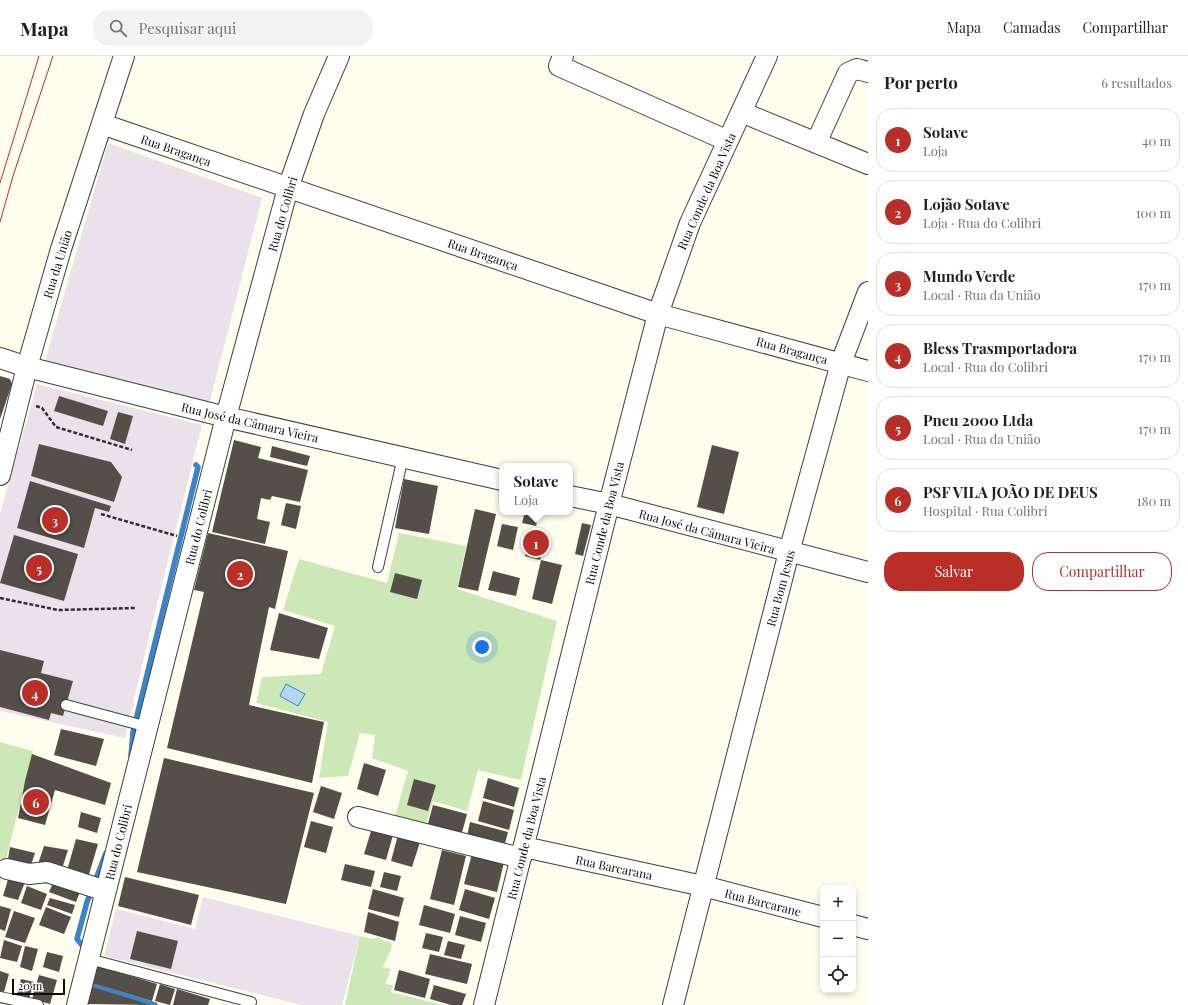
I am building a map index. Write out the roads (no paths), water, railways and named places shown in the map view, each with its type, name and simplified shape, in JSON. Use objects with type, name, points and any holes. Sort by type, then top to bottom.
[{"type":"street","name":"Rua da União","points":[[0,475],[27,367],[60,249],[124,56]]},
{"type":"street","name":"Rua do Colibri","points":[[77,1005],[226,417],[288,188],[314,114],[339,56]]},
{"type":"street","points":[[563,56],[559,66],[728,141]]},
{"type":"street","name":"Rua Conde da Boa Vista","points":[[484,1005],[658,314],[690,223],[767,56]]},
{"type":"street","points":[[816,143],[848,73],[857,69],[868,72]]},
{"type":"street","points":[[741,112],[868,164]]},
{"type":"street","name":"Rua Bragança","points":[[102,124],[658,314],[868,371]]},
{"type":"street","name":"Rua Bom Jesus","points":[[674,1005],[789,552],[841,363],[868,292]]},
{"type":"street","name":"Rua José da Câmara Vieira","points":[[0,358],[27,367],[226,417],[499,479]]},
{"type":"street","name":"Rua José da Câmara Vieira","points":[[573,497],[609,504],[868,572]]},
{"type":"street","name":"Rua Barcarana","points":[[358,817],[523,853],[703,886]]},
{"type":"street","points":[[7,869],[29,874],[47,872],[106,891]]},
{"type":"street","name":"Rua Barcarane","points":[[703,886],[820,916]]},
{"type":"street","points":[[856,926],[868,929]]},
{"type":"lane","points":[[378,567],[403,457]]},
{"type":"lane","points":[[66,706],[148,727]]},
{"type":"lane","points":[[89,959],[251,1002]]},
{"type":"lane","points":[[0,997],[38,1005]]},
{"type":"water","points":[[286,684],[305,694],[298,706],[280,696]]},
{"type":"waterway","points":[[131,756],[133,732],[198,467],[196,465]]},
{"type":"waterway","points":[[86,950],[77,939],[87,902],[106,853]]},
{"type":"waterway","points":[[88,981],[90,985],[155,1005]]},
{"type":"tram line","points":[[0,183],[39,56]]},
{"type":"tram line","points":[[0,222],[13,176],[53,56]]},
{"type":"place","name":"Mundo Verde","points":[[55,520]]},
{"type":"place","name":"Sotave","points":[[536,543]]},
{"type":"place","name":"Pneu 2000 Ltda","points":[[39,568]]},
{"type":"place","name":"Lojão Sotave","points":[[240,574]]},
{"type":"place","name":"Bless Trasmportadora","points":[[35,693]]},
{"type":"place","name":"PSF VILA JOÃO DE DEUS","points":[[36,802]]}]
